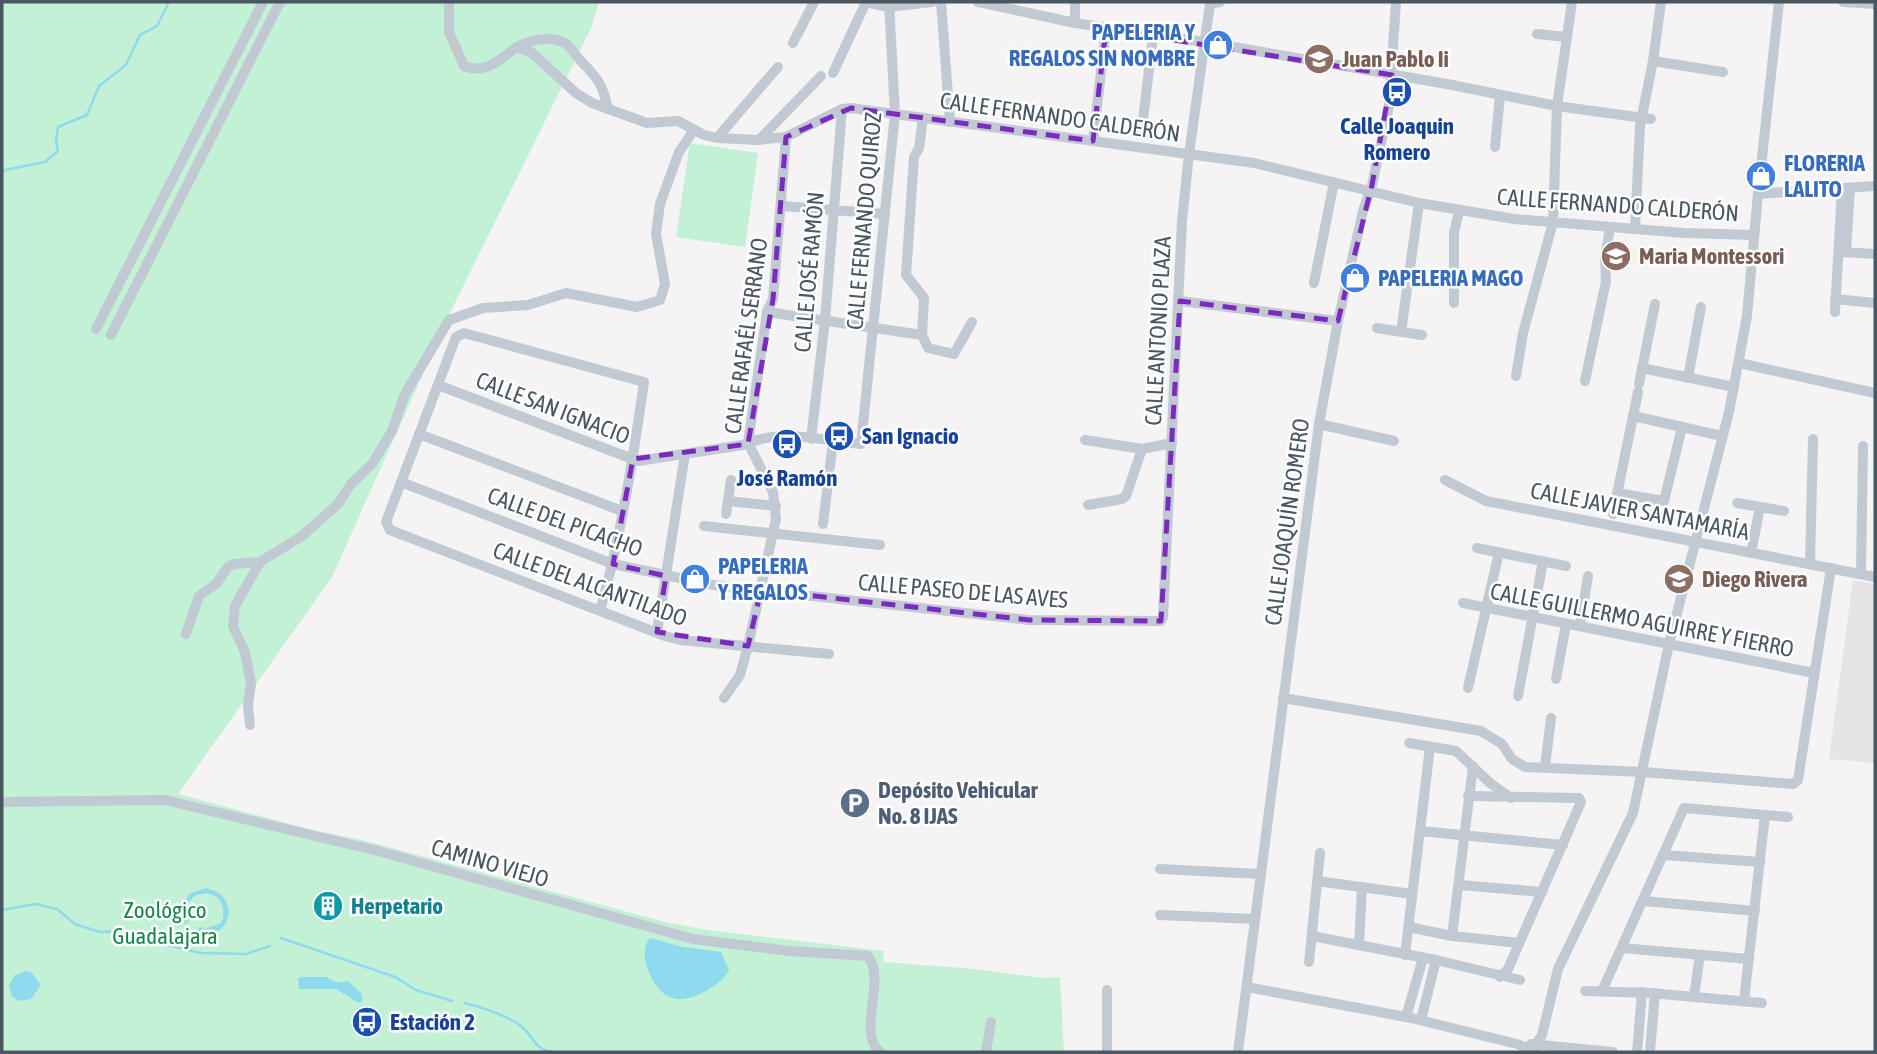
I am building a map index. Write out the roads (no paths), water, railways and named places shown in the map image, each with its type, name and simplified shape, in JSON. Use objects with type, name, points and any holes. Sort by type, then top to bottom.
[{"type":"street","points":[[96,329],[263,2]]},
{"type":"street","points":[[111,335],[281,2]]},
{"type":"street","points":[[449,2],[449,32],[464,66],[474,70],[487,69],[526,42],[553,39],[566,43],[595,74],[603,88],[608,109]]},
{"type":"street","points":[[793,43],[814,2]]},
{"type":"street","points":[[833,73],[865,2],[889,5],[932,2]]},
{"type":"street","points":[[941,2],[950,122]]},
{"type":"street","points":[[978,2],[1105,29],[1205,42],[1557,106],[1647,119]]},
{"type":"street","points":[[1074,23],[1075,2]]},
{"type":"street","name":"CALLE JOAQUÍN ROMERO","points":[[1238,1052],[1319,424],[1338,321],[1363,211],[1371,191],[1389,106],[1396,2]]},
{"type":"street","points":[[1516,376],[1523,334],[1553,222],[1557,106],[1572,2]]},
{"type":"street","points":[[1635,229],[1640,125],[1647,119],[1661,2]]},
{"type":"street","points":[[1535,1049],[1542,1035],[1558,969],[1633,813],[1669,644],[1734,387],[1747,316],[1779,2]]},
{"type":"street","points":[[1843,2],[1875,4]]},
{"type":"street","name":"CALLE ANTONIO PLAZA","points":[[1161,621],[1180,301],[1182,221],[1205,42],[1215,3]]},
{"type":"street","name":"CALLE FERNANDO QUIROZ","points":[[861,444],[875,329],[895,114],[889,5]]},
{"type":"street","points":[[1093,141],[1105,29]]},
{"type":"street","points":[[1537,34],[1567,37]]},
{"type":"street","points":[[1143,120],[1153,36]]},
{"type":"street","points":[[517,47],[532,53],[576,93],[592,103],[647,122],[678,121],[717,138],[786,138],[842,109]]},
{"type":"street","points":[[1653,61],[1723,72]]},
{"type":"street","points":[[232,64],[244,70]]},
{"type":"street","points":[[717,138],[778,67]]},
{"type":"street","points":[[758,140],[821,76]]},
{"type":"street","points":[[1495,147],[1500,96]]},
{"type":"street","name":"CALLE FERNANDO CALDERÓN","points":[[842,109],[851,108],[1255,163],[1459,211],[1610,228],[1754,235]]},
{"type":"street","name":"CALLE JOSÉ RAMÓN","points":[[811,439],[825,320],[842,109]]},
{"type":"street","points":[[923,118],[919,148],[914,157],[906,275],[924,298],[922,335],[928,348],[954,354],[972,322]]},
{"type":"street","points":[[186,634],[199,596],[216,584],[228,567],[260,562],[302,536],[338,504],[351,484],[372,464],[392,431],[405,394],[449,320],[483,307],[528,305],[566,293],[636,307],[660,300],[665,284],[656,234],[660,204],[679,152],[694,130]]},
{"type":"street","name":"CALLE RAFAÉL SERRANO","points":[[724,698],[740,675],[774,533],[776,506],[767,477],[748,443],[767,312],[773,299],[786,138]]},
{"type":"street","points":[[1314,283],[1334,182]]},
{"type":"street","points":[[1758,194],[1875,186]]},
{"type":"street","points":[[1835,312],[1846,189]]},
{"type":"street","points":[[1401,332],[1419,203]]},
{"type":"street","points":[[782,206],[886,214]]},
{"type":"street","points":[[1454,303],[1454,233],[1459,211]]},
{"type":"street","points":[[1585,381],[1606,281],[1605,257],[1610,228]]},
{"type":"street","points":[[1842,252],[1875,254]]},
{"type":"street","points":[[1835,299],[1875,303]]},
{"type":"street","points":[[1180,301],[1338,321]]},
{"type":"street","points":[[1613,514],[1656,304]]},
{"type":"street","points":[[1688,377],[1701,307]]},
{"type":"street","points":[[767,312],[922,335]]},
{"type":"street","points":[[1377,328],[1422,335]]},
{"type":"street","points":[[401,482],[460,333],[644,383],[613,564],[600,611]]},
{"type":"street","points":[[1739,363],[1875,393]]},
{"type":"street","points":[[1642,369],[1734,387]]},
{"type":"street","name":"CALLE SAN IGNACIO","points":[[438,385],[638,461],[776,436],[861,444]]},
{"type":"street","points":[[1633,416],[1722,436]]},
{"type":"street","points":[[1319,424],[1394,441]]},
{"type":"street","points":[[1617,493],[1664,501],[1682,427]]},
{"type":"street","points":[[419,433],[622,511]]},
{"type":"street","points":[[1810,564],[1813,439]]},
{"type":"street","points":[[1085,440],[1142,449],[1172,443]]},
{"type":"street","points":[[823,524],[833,441]]},
{"type":"street","points":[[1861,574],[1863,446]]},
{"type":"street","points":[[1088,505],[1126,496],[1142,449]]},
{"type":"street","points":[[657,632],[685,454]]},
{"type":"street","points":[[726,514],[731,480]]},
{"type":"street","name":"CALLE JAVIER SANTAMARÍA","points":[[1445,480],[1486,501],[1875,577]]},
{"type":"street","name":"CALLE DEL ALCANTILADO","points":[[401,482],[386,522],[390,530],[680,640],[829,654]]},
{"type":"street","name":"CALLE DEL PICACHO","points":[[401,482],[613,564],[713,585],[761,590]]},
{"type":"street","points":[[728,501],[776,506]]},
{"type":"street","points":[[1737,503],[1784,511]]},
{"type":"street","points":[[1751,553],[1760,506]]},
{"type":"street","points":[[705,526],[880,545]]},
{"type":"street","points":[[1477,548],[1566,566]]},
{"type":"street","points":[[1468,688],[1499,552]]},
{"type":"street","points":[[1518,695],[1543,561]]},
{"type":"street","points":[[250,725],[248,705],[251,683],[245,652],[233,626],[235,606],[260,562]]},
{"type":"street","points":[[1283,698],[1481,731],[1502,744],[1511,759],[1525,767],[1643,772],[1793,784],[1798,780],[1831,568]]},
{"type":"street","points":[[1580,626],[1588,576]]},
{"type":"street","name":"CALLE PASEO DE LAS AVES","points":[[761,590],[1029,620],[1161,621]]},
{"type":"street","name":"CALLE GUILLERMO AGUIRRE Y FIERRO","points":[[1463,603],[1814,673]]},
{"type":"street","points":[[1556,679],[1566,624]]},
{"type":"street","points":[[1545,767],[1551,718]]},
{"type":"street","points":[[1409,743],[1456,751],[1490,783],[1511,798]]},
{"type":"street","points":[[1405,955],[1430,747]]},
{"type":"street","points":[[1452,936],[1473,766]]},
{"type":"street","points":[[1468,796],[1579,798],[1581,802],[1520,943],[1500,977]]},
{"type":"street","name":"CAMINO VIEJO","points":[[2,802],[165,800],[377,851],[693,939],[790,951],[868,956],[875,975],[870,1032],[876,1050],[880,1052]]},
{"type":"street","points":[[1602,992],[1684,808],[1788,817]]},
{"type":"street","points":[[1744,1001],[1766,815]]},
{"type":"street","points":[[1420,831],[1563,845]]},
{"type":"street","points":[[1309,962],[1320,853]]},
{"type":"street","points":[[1664,856],[1760,862]]},
{"type":"street","points":[[1160,869],[1260,874]]},
{"type":"street","points":[[1317,881],[1412,894]]},
{"type":"street","points":[[1460,885],[1542,892]]},
{"type":"street","points":[[1359,946],[1362,887]]},
{"type":"street","points":[[1644,901],[1755,911]]},
{"type":"street","points":[[1160,915],[1255,919]]},
{"type":"street","points":[[1409,927],[1452,936],[1520,943]]},
{"type":"street","points":[[1312,936],[1436,960],[1520,980]]},
{"type":"street","points":[[1622,948],[1749,959]]},
{"type":"street","points":[[1694,996],[1700,955]]},
{"type":"street","points":[[1406,1017],[1423,958]]},
{"type":"street","points":[[1421,1020],[1436,960]]},
{"type":"street","points":[[1247,987],[1421,1020],[1535,1049],[1613,1052]]},
{"type":"street","points":[[1107,990],[1107,1052]]},
{"type":"street","points":[[1585,991],[1642,992],[1762,1003]]},
{"type":"street","points":[[1637,1052],[1642,992]]},
{"type":"street","points":[[1650,1052],[1655,993]]},
{"type":"street","points":[[1412,995],[1426,999]]},
{"type":"street","points":[[986,1052],[991,1022]]},
{"type":"street","points":[[1641,1023],[1654,1024]]},
{"type":"water","points":[[205,888],[217,892],[225,899],[228,908],[228,918],[224,926],[206,935],[193,933],[200,927],[204,929],[219,924],[223,919],[220,901],[206,894],[193,897],[188,904],[187,915],[190,918],[185,925],[181,909],[189,894]]},
{"type":"water","points":[[650,938],[683,947],[721,952],[729,970],[720,981],[701,993],[686,998],[672,998],[659,989],[649,972],[645,953]]},
{"type":"water","points":[[31,972],[41,985],[31,999],[20,1001],[12,997],[9,985],[15,975]]},
{"type":"water","points":[[327,977],[337,982],[348,981],[362,994],[362,1002],[357,1002],[336,989],[299,989],[298,978]]},
{"type":"waterway","points":[[2,173],[5,170],[45,162],[58,151],[58,127],[87,115],[99,86],[126,65],[140,35],[157,26],[169,2]]},
{"type":"waterway","points":[[2,910],[36,904],[57,909],[75,924],[100,932],[135,931],[167,945],[201,953],[246,954],[270,946]]},
{"type":"waterway","points":[[281,938],[395,977],[416,990],[452,1001]]},
{"type":"waterway","points":[[465,1003],[509,1018],[526,1030],[538,1046],[554,1052]]},
{"type":"place","name":"PAPELERIA Y REGALOS SIN NOMBRE","points":[[1218,45]]},
{"type":"place","name":"Juan Pablo Ii","points":[[1319,59]]},
{"type":"place","name":"Calle Joaquin Romero","points":[[1397,92]]},
{"type":"place","name":"FLORERIA LALITO","points":[[1761,176]]},
{"type":"place","name":"Maria Montessori","points":[[1616,256]]},
{"type":"place","name":"PAPELERIA MAGO","points":[[1355,278]]},
{"type":"place","name":"San Ignacio","points":[[839,436]]},
{"type":"place","name":"José Ramón","points":[[787,444]]},
{"type":"place","name":"PAPELERIA Y REGALOS","points":[[695,579]]},
{"type":"place","name":"Diego Rivera","points":[[1679,579]]},
{"type":"place","name":"Depósito Vehicular No. 8 IJAS","points":[[855,803]]},
{"type":"place","name":"Herpetario","points":[[328,906]]},
{"type":"place","name":"Estación 2","points":[[367,1022]]},
{"type":"park label","name":"Zoológico Guadalajara","points":[[165,923]]}]
